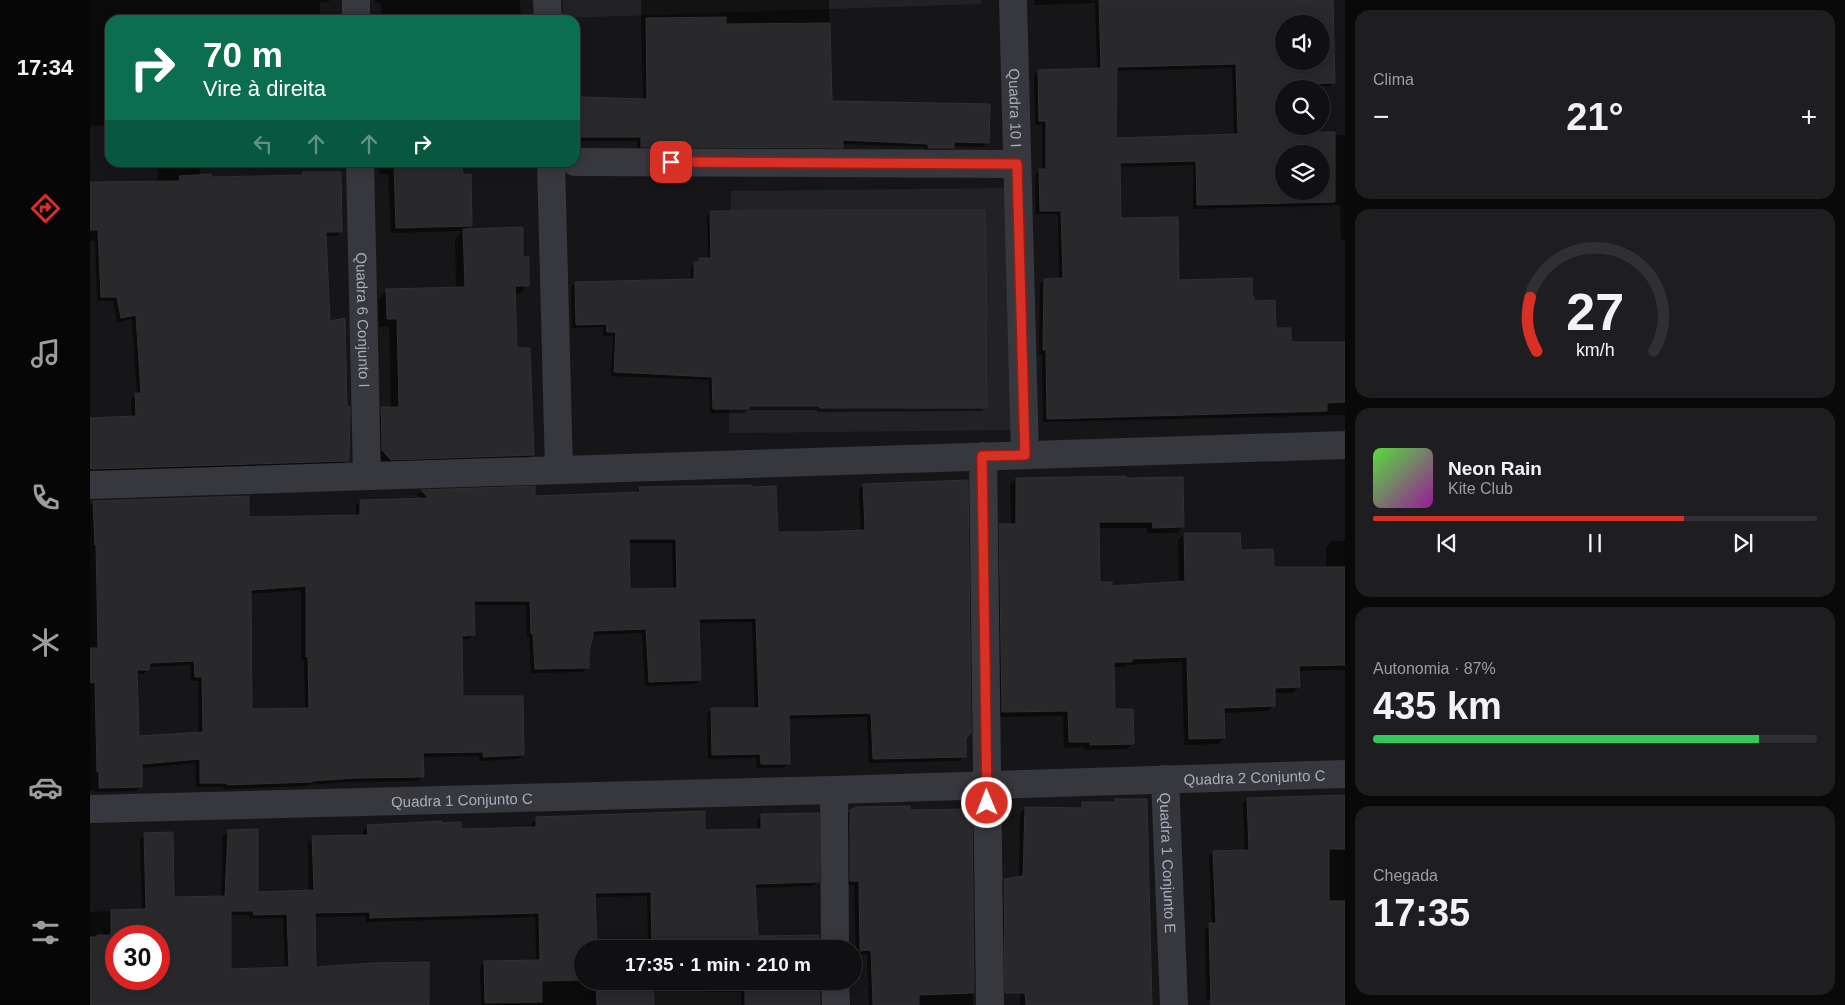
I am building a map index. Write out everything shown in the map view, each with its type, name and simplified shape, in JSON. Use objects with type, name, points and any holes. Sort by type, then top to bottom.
[{"type":"street","points":[[356,0],[356,15]]},
{"type":"street","points":[[547,0],[548,15]]},
{"type":"street","name":"Quadra 10 I","points":[[1013,0],[1025,455]]},
{"type":"street","points":[[580,162],[1017,164]]},
{"type":"street","name":"Quadra 6 Conjunto I","points":[[360,167],[367,476]]},
{"type":"street","points":[[551,167],[559,470]]},
{"type":"street","points":[[90,485],[1345,444]]},
{"type":"street","points":[[982,456],[990,1005]]},
{"type":"street","name":"Quadra 2 Conjunto C","points":[[1165,779],[1345,774]]},
{"type":"street","name":"Quadra 1 Conjunto E","points":[[834,790],[1165,779],[1174,1005]]},
{"type":"street","points":[[834,790],[835,940]]},
{"type":"street","name":"Quadra 1 Conjunto C","points":[[90,809],[834,790]]},
{"type":"street","points":[[835,990],[836,1005]]},
{"type":"shaded area","points":[[563,0],[981,0],[981,4],[580,17],[580,15],[563,15]]},
{"type":"shaded area","points":[[1006,188],[1012,430],[729,433],[731,191]]},
{"type":"building","points":[[1099,0],[1333,0],[1335,83],[1330,83],[1330,80],[1275,80],[1275,135],[1330,135],[1330,132],[1335,132],[1335,202],[1197,205],[1196,161],[1120,163],[1121,218],[1178,217],[1179,280],[1252,278],[1252,297],[1254,297],[1254,301],[1275,300],[1276,328],[1291,328],[1291,342],[1345,342],[1345,402],[1327,403],[1327,411],[1047,419],[1046,350],[1043,350],[1044,279],[1063,278],[1061,211],[1040,211],[1039,169],[1046,169],[1046,121],[1039,121],[1038,70],[1101,68]],"holes":[[[1236,64],[1238,134],[1116,138],[1117,67]]]},
{"type":"building","points":[[726,17],[726,24],[830,23],[832,101],[990,104],[989,143],[954,142],[954,148],[928,148],[928,144],[843,140],[843,148],[641,147],[641,137],[580,137],[581,97],[647,99],[646,18]]},
{"type":"building","points":[[394,167],[462,167],[463,175],[471,174],[472,226],[396,228]]},
{"type":"building","points":[[303,172],[341,172],[342,232],[326,232],[330,321],[345,318],[347,407],[350,407],[349,461],[90,468],[90,418],[136,416],[135,393],[141,393],[136,315],[121,318],[117,297],[101,297],[98,230],[90,230],[90,182],[180,181],[179,176],[211,174],[212,177],[303,175]]},
{"type":"building","points":[[985,210],[987,408],[749,406],[749,409],[713,409],[712,377],[614,372],[616,332],[607,332],[606,324],[576,325],[575,282],[694,279],[694,262],[699,262],[699,258],[711,258],[710,211]]},
{"type":"building","points":[[523,227],[523,257],[529,257],[529,286],[515,286],[517,348],[530,348],[534,455],[391,460],[382,450],[381,407],[399,407],[397,319],[387,319],[386,289],[465,287],[463,229]]},
{"type":"building","points":[[1126,476],[1126,478],[1183,477],[1184,527],[1153,528],[1152,522],[1099,522],[1100,582],[1112,582],[1112,586],[1185,581],[1184,533],[1240,533],[1241,550],[1273,549],[1274,567],[1345,567],[1345,665],[1299,666],[1300,687],[1275,688],[1275,706],[1224,708],[1225,738],[1189,739],[1187,657],[1132,659],[1132,662],[1114,662],[1115,709],[1133,709],[1134,744],[1090,745],[1090,742],[1069,742],[1068,711],[1002,712],[999,524],[1016,524],[1016,478]]},
{"type":"building","points":[[968,480],[971,733],[966,738],[966,757],[873,759],[871,713],[789,715],[790,764],[761,764],[760,754],[712,755],[711,708],[759,708],[756,618],[699,619],[701,680],[649,682],[646,629],[594,631],[589,652],[589,668],[535,669],[530,601],[474,601],[475,635],[462,636],[463,696],[523,696],[524,755],[483,757],[483,752],[423,753],[424,777],[355,778],[312,782],[227,785],[227,783],[200,783],[200,759],[142,764],[142,787],[99,788],[95,682],[90,683],[90,648],[98,648],[96,544],[93,501],[249,496],[249,517],[360,515],[360,500],[428,498],[421,490],[535,486],[535,496],[640,492],[639,487],[776,486],[778,532],[816,532],[865,530],[863,484]],"holes":[[[629,539],[676,539],[677,588],[630,589]],[[306,586],[306,657],[308,656],[309,708],[252,709],[251,590]],[[194,661],[195,677],[202,677],[203,732],[139,736],[137,670],[149,670],[150,663]]]},
{"type":"building","points":[[1345,795],[1345,849],[1329,849],[1329,901],[1345,901],[1345,1005],[1211,1005],[1209,923],[1216,923],[1213,851],[1249,850],[1247,798]]},
{"type":"building","points":[[1115,799],[1147,799],[1152,1005],[1026,1005],[1025,993],[1005,993],[1004,879],[1023,876],[1025,807],[1082,808],[1082,802],[1115,802]]},
{"type":"building","points":[[910,806],[910,810],[972,809],[974,993],[919,995],[919,1005],[873,1005],[871,950],[862,951],[862,940],[860,940],[859,881],[850,881],[850,810],[857,807]]},
{"type":"building","points":[[705,811],[705,830],[761,829],[761,814],[819,813],[819,882],[755,884],[758,936],[819,935],[819,940],[652,940],[651,892],[595,893],[597,940],[574,940],[574,980],[542,981],[542,1002],[485,1003],[484,961],[540,960],[539,913],[370,918],[370,912],[315,913],[316,967],[372,963],[429,962],[429,1005],[90,1005],[90,937],[97,937],[97,935],[105,935],[105,990],[170,990],[170,925],[111,925],[111,910],[146,909],[144,833],[173,832],[174,897],[225,896],[228,830],[258,829],[258,892],[314,890],[312,836],[368,835],[367,825],[442,821],[442,823],[461,822],[461,829],[536,827],[536,817]],"holes":[[[231,911],[253,911],[254,915],[287,914],[289,967],[231,969]]]},
{"type":"building","points":[[596,990],[653,990],[654,1005],[597,1005]]},
{"type":"building","points":[[745,990],[819,990],[820,1005],[745,1005]]},
{"type":"route","points":[[671,162],[1017,164],[1025,455],[982,456],[987,803]]}]
